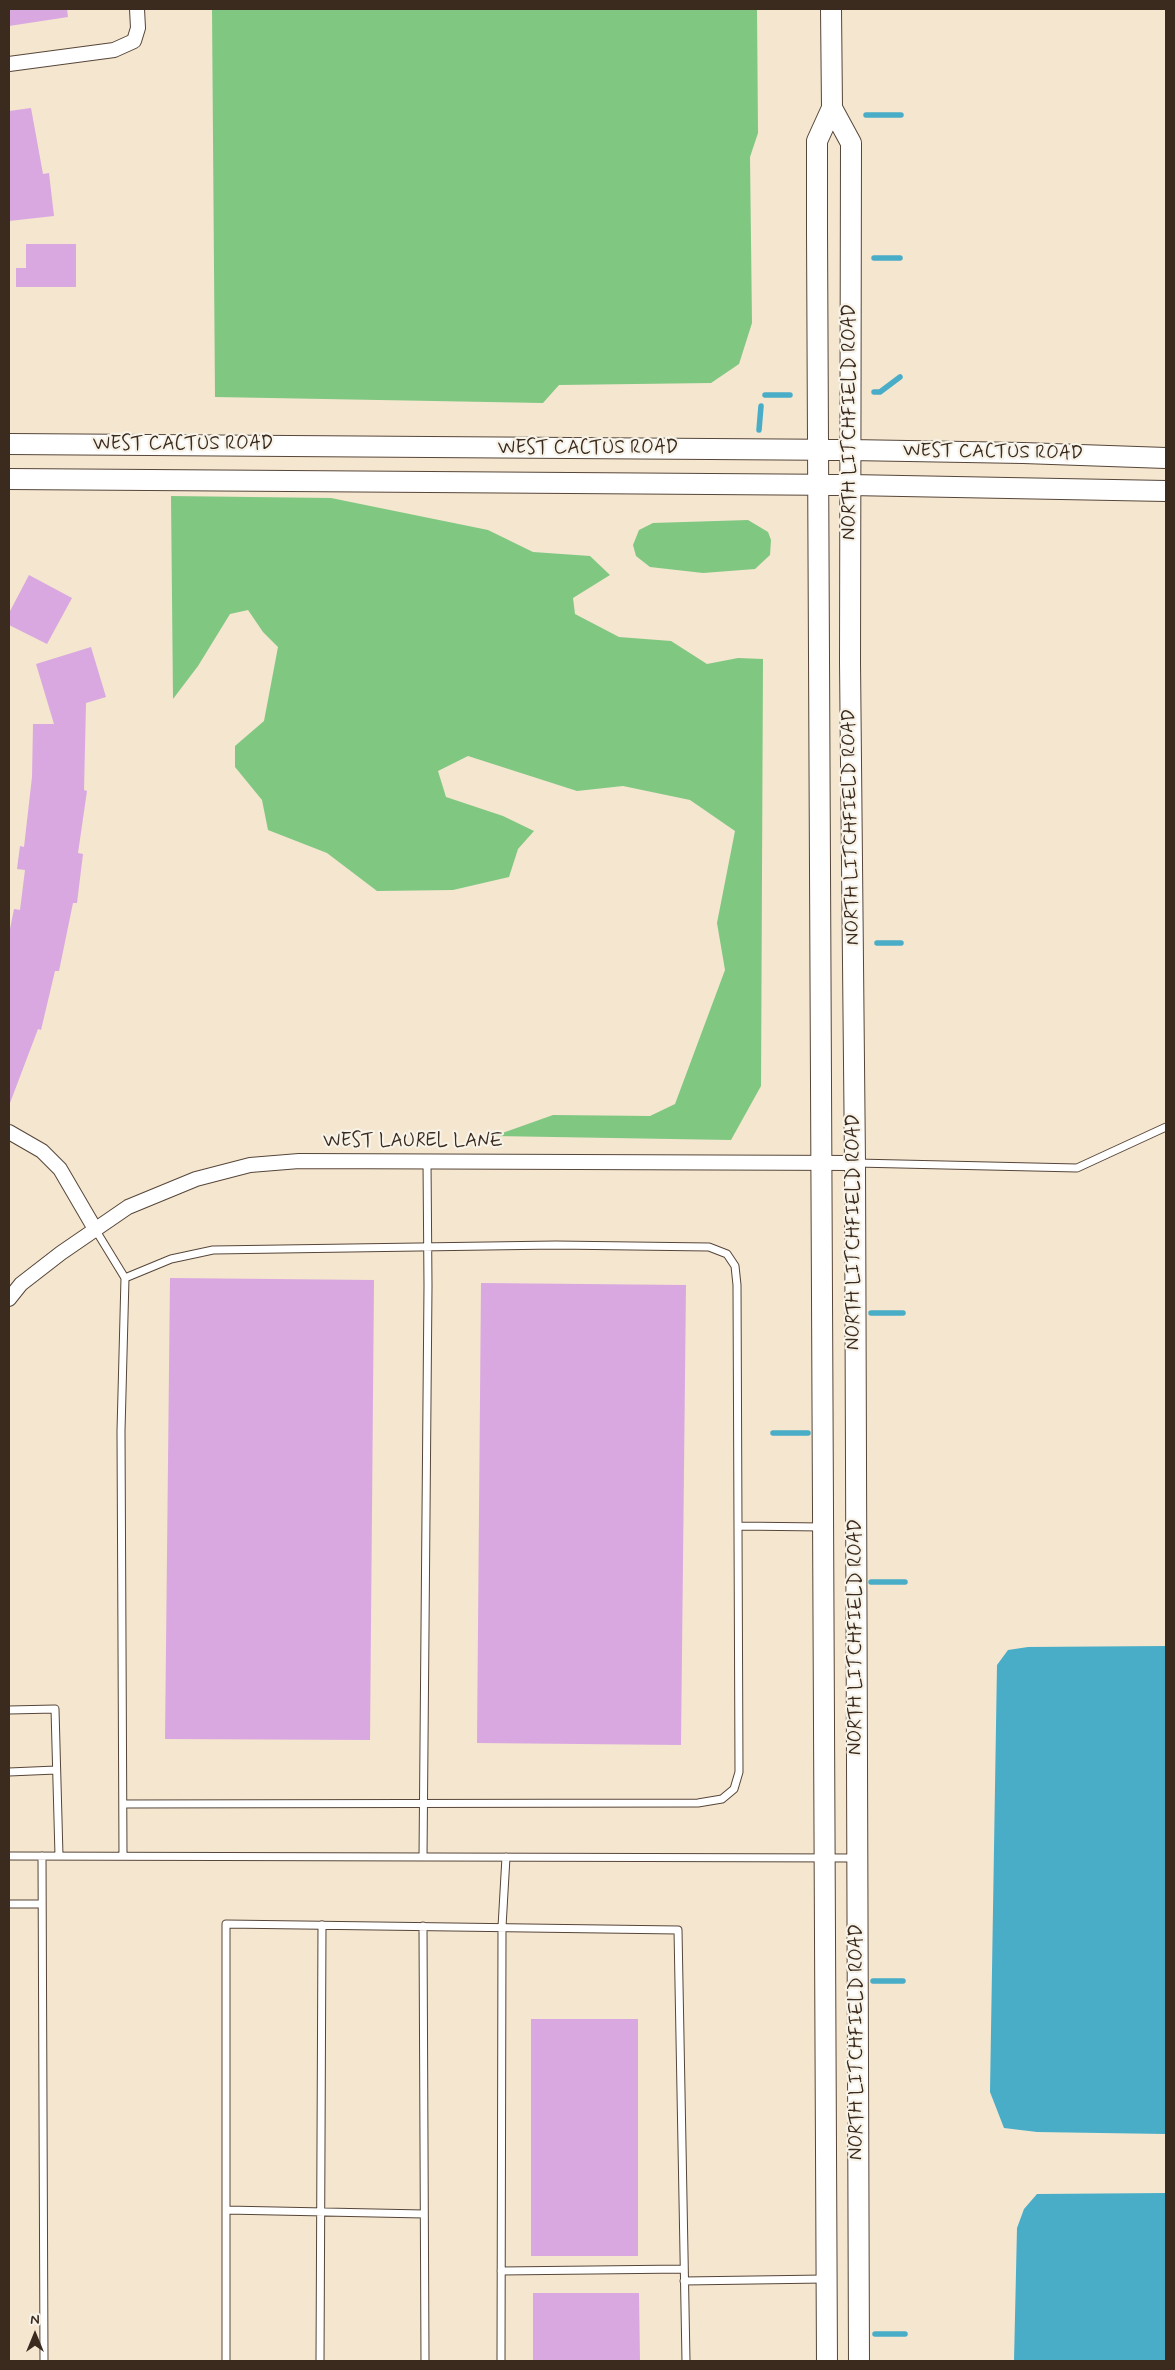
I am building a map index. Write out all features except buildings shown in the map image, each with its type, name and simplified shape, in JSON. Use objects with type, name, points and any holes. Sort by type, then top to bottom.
[{"type":"main road","name":"NORTH LITCHFIELD ROAD","points":[[827,2361],[817,485],[817,141],[832,108],[831,9]]},
{"type":"main road","name":"NORTH LITCHFIELD ROAD","points":[[832,108],[851,143],[850,485],[855,1163],[859,2361]]},
{"type":"main road","name":"WEST CACTUS ROAD","points":[[9,444],[850,450],[1166,458]]},
{"type":"main road","name":"WEST CACTUS ROAD","points":[[9,479],[850,485],[1166,491]]},
{"type":"street","points":[[9,64],[114,50],[134,41],[138,28],[138,9]]},
{"type":"street","points":[[9,1132],[42,1151],[60,1169],[95,1228]]},
{"type":"street","name":"WEST LAUREL LANE","points":[[9,1299],[21,1284],[95,1228],[136,1203],[196,1179],[226,1170],[299,1161],[855,1163]]},
{"type":"lane","points":[[855,1163],[1077,1168],[1166,1127]]},
{"type":"lane","points":[[423,1857],[425,1803],[427,1161]]},
{"type":"lane","points":[[95,1228],[126,1278],[121,1431],[123,1856]]},
{"type":"lane","points":[[123,1804],[698,1803],[722,1799],[734,1789],[739,1772],[737,1285],[735,1266],[727,1254],[709,1248],[556,1245],[213,1250],[170,1259],[126,1278]]},
{"type":"lane","points":[[738,1526],[823,1527]]},
{"type":"lane","points":[[9,1710],[56,1709],[59,1856]]},
{"type":"lane","points":[[9,1772],[56,1770]]},
{"type":"lane","points":[[9,1856],[858,1858]]},
{"type":"lane","points":[[42,1856],[44,2361]]},
{"type":"lane","points":[[501,2361],[502,1927],[506,1857]]},
{"type":"lane","points":[[9,1904],[42,1904]]},
{"type":"lane","points":[[226,2361],[226,1924],[678,1930],[686,2361]]},
{"type":"lane","points":[[320,2361],[322,1925]]},
{"type":"lane","points":[[423,1926],[425,2361]]},
{"type":"lane","points":[[226,2210],[424,2214]]},
{"type":"lane","points":[[501,2271],[684,2268]]},
{"type":"lane","points":[[684,2282],[827,2279]]},
{"type":"green space","points":[[212,9],[757,9],[758,133],[750,157],[752,323],[739,364],[711,383],[559,385],[543,403],[215,397]]},
{"type":"green space","points":[[171,496],[331,498],[488,530],[533,552],[590,556],[610,575],[573,598],[575,614],[619,637],[671,641],[707,664],[738,658],[763,659],[761,1086],[731,1140],[494,1136],[553,1115],[650,1116],[675,1104],[725,970],[717,923],[735,831],[690,800],[623,786],[577,791],[468,756],[438,771],[446,797],[503,816],[534,831],[518,849],[509,877],[453,890],[377,891],[327,853],[268,830],[262,800],[235,767],[235,746],[264,721],[278,647],[263,632],[248,610],[230,614],[198,666],[173,699]]},
{"type":"green space","points":[[748,520],[768,532],[771,540],[770,555],[755,569],[703,573],[650,567],[636,556],[633,545],[639,530],[653,523]]},
{"type":"water","points":[[1166,1646],[1166,2134],[1037,2132],[1004,2128],[990,2092],[997,1665],[1008,1650],[1028,1647]]},
{"type":"water","points":[[1166,2193],[1166,2361],[1014,2361],[1017,2228],[1024,2209],[1037,2194]]},
{"type":"waterway","points":[[866,115],[901,115]]},
{"type":"waterway","points":[[874,258],[900,258]]},
{"type":"waterway","points":[[874,392],[880,392],[900,377]]},
{"type":"waterway","points":[[765,395],[790,395]]},
{"type":"waterway","points":[[759,430],[761,406]]},
{"type":"waterway","points":[[877,943],[901,943]]},
{"type":"waterway","points":[[871,1313],[903,1313]]},
{"type":"waterway","points":[[773,1433],[808,1433]]},
{"type":"waterway","points":[[871,1582],[905,1582]]},
{"type":"waterway","points":[[873,1981],[903,1981]]},
{"type":"waterway","points":[[875,2334],[905,2334]]}]
